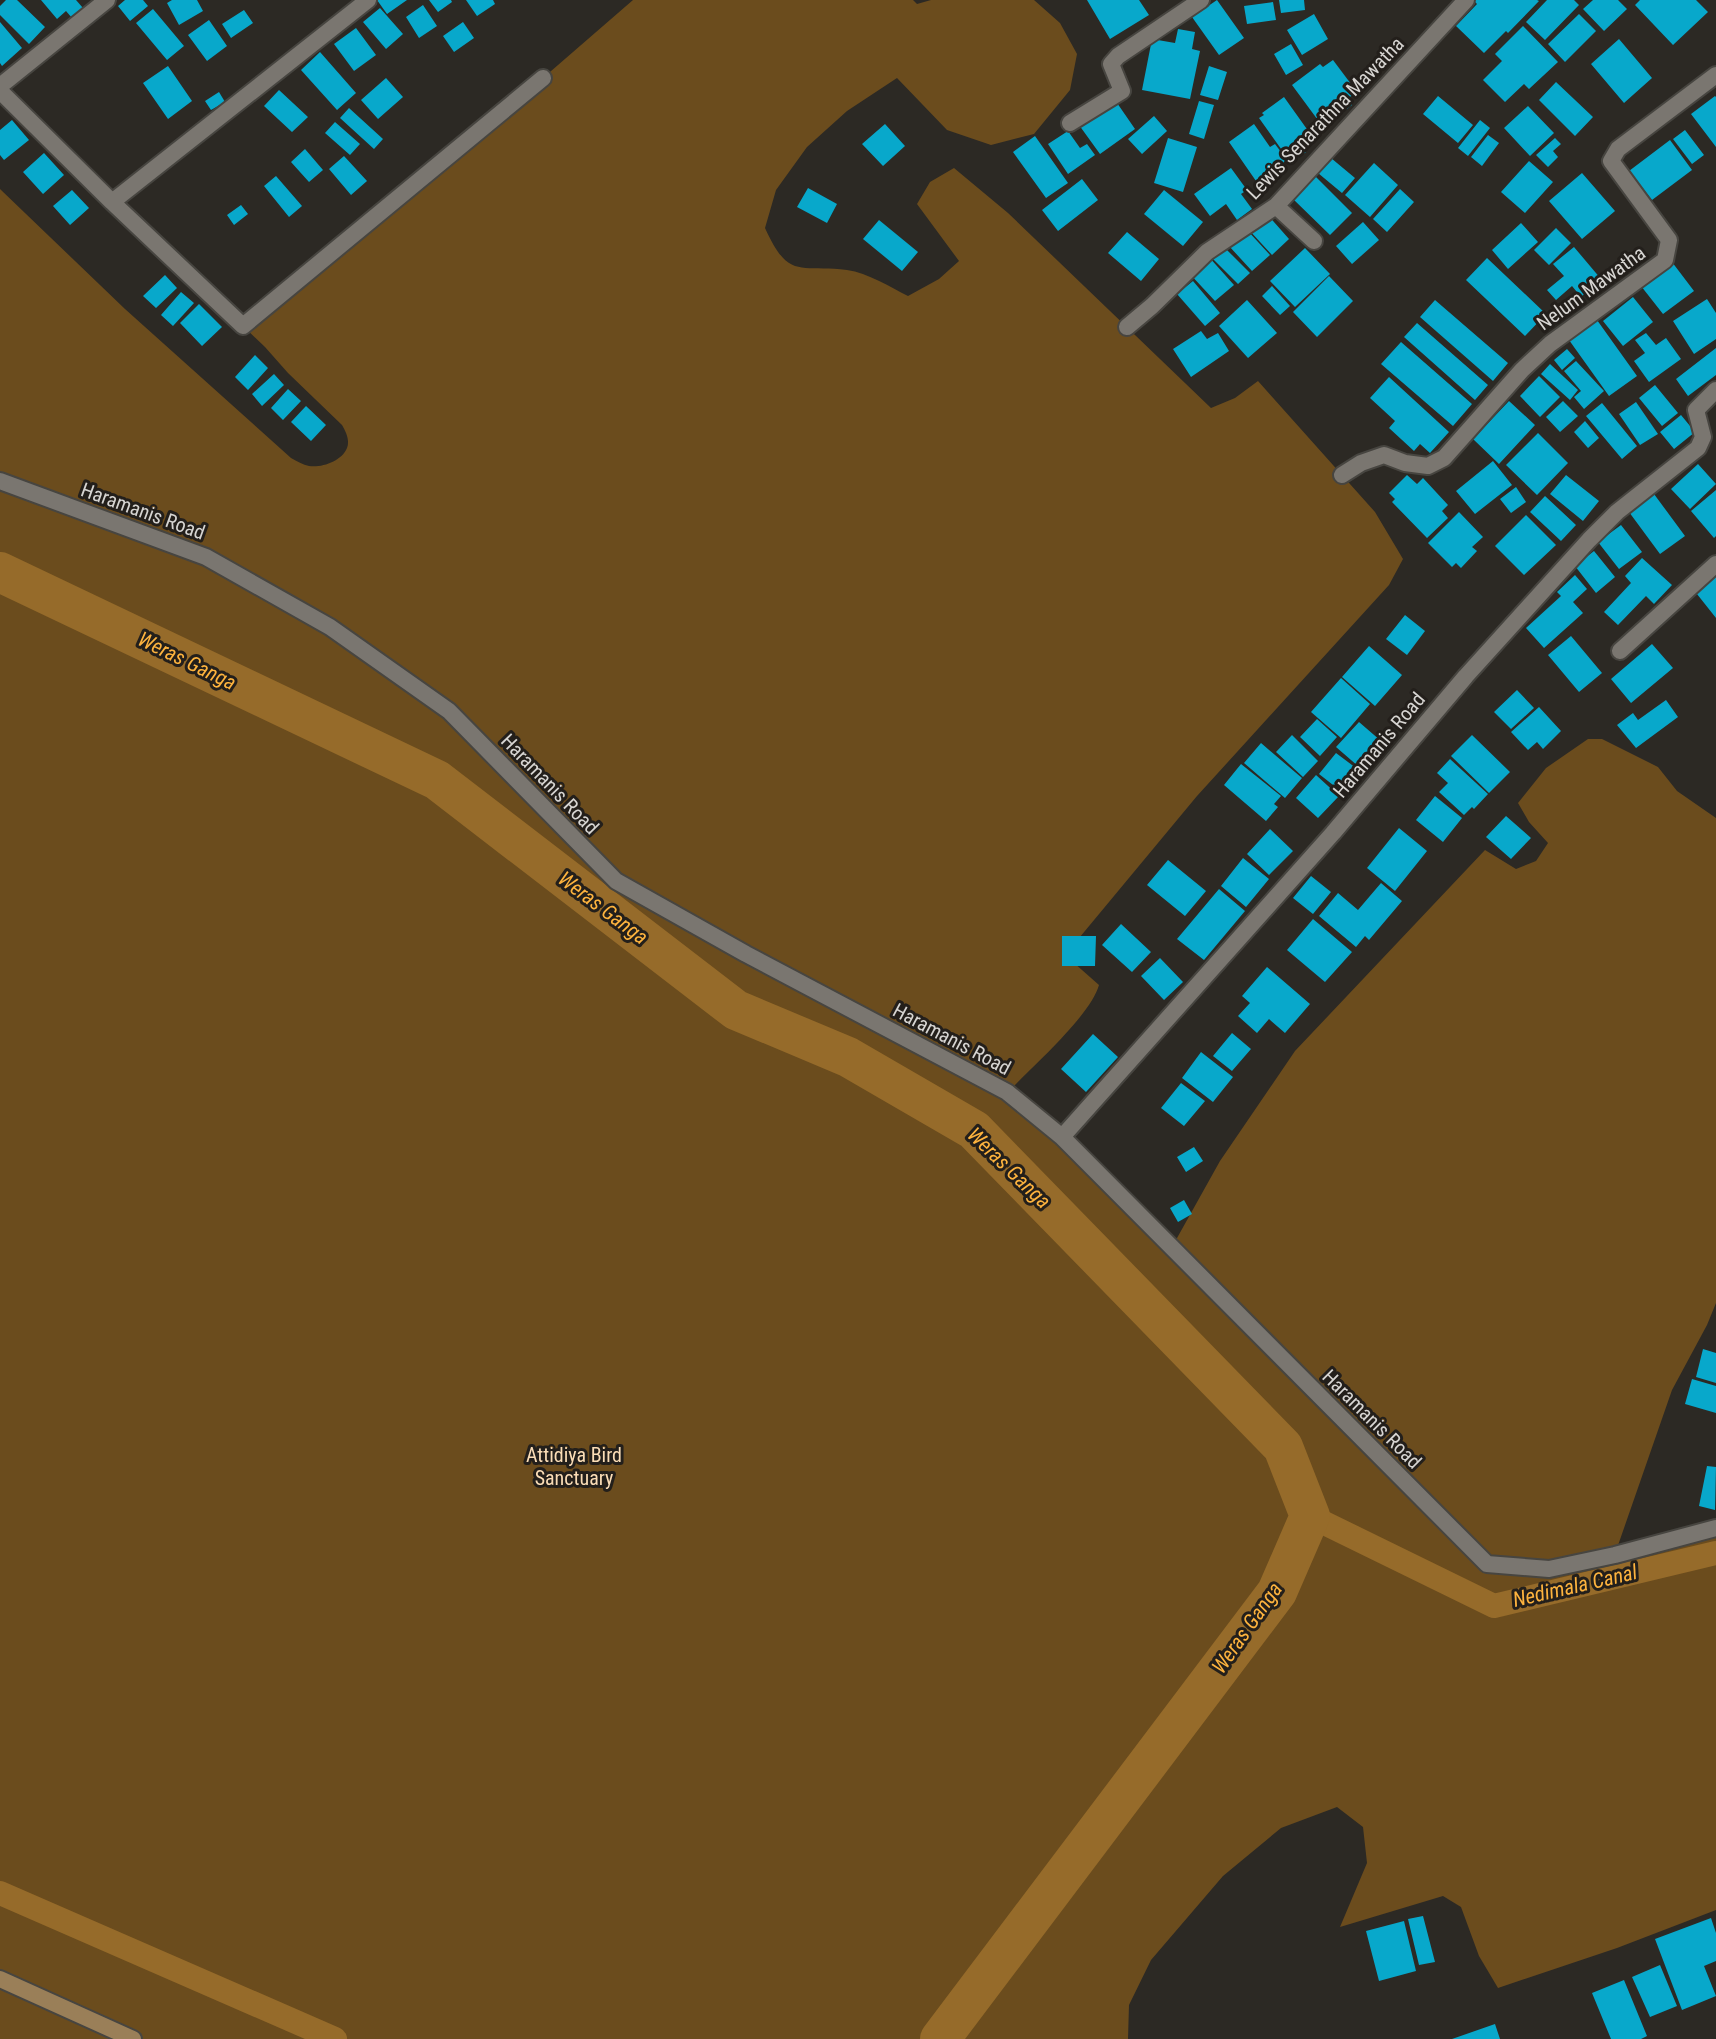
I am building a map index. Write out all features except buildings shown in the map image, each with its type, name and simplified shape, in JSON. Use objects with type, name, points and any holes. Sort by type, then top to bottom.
[{"type":"main road","points":[[0,1979],[133,2039]]},
{"type":"street","points":[[0,86],[108,0]]},
{"type":"street","points":[[112,202],[368,0]]},
{"type":"street","points":[[1070,123],[1122,91],[1111,64],[1118,56],[1202,0]]},
{"type":"street","name":"Lewis Senarathna Mawatha","points":[[1127,327],[1207,252],[1276,206],[1466,0]]},
{"type":"street","name":"Nelum Mawatha","points":[[1342,475],[1360,463],[1384,455],[1405,463],[1428,466],[1444,458],[1522,370],[1550,344],[1665,260],[1669,240],[1611,161],[1618,149],[1716,75]]},
{"type":"street","points":[[0,91],[112,202],[243,326],[543,78]]},
{"type":"street","points":[[1276,206],[1314,241]]},
{"type":"street","name":"Haramanis Road","points":[[1062,1137],[1333,833],[1466,675],[1589,540],[1617,512],[1698,448],[1703,437],[1696,410],[1716,390]]},
{"type":"street","name":"Haramanis Road","points":[[0,481],[206,557],[330,627],[449,711],[616,881],[746,954],[1007,1092],[1062,1137],[1487,1564],[1549,1569],[1615,1555],[1716,1528]]},
{"type":"street","points":[[1620,651],[1716,564]]},
{"type":"green space","name":"Attidiya Bird Sanctuary","points":[[633,0],[913,0],[917,4],[931,0],[1034,0],[1060,23],[1077,54],[1070,90],[1034,134],[991,145],[947,130],[897,78],[847,111],[807,147],[776,190],[765,228],[773,245],[781,256],[797,267],[847,270],[863,274],[908,296],[939,279],[959,261],[917,204],[930,182],[954,168],[1008,213],[1211,408],[1235,398],[1258,381],[1375,512],[1403,559],[1389,585],[1197,796],[1065,955],[1099,985],[1094,997],[1073,1026],[1008,1092],[1172,1247],[1220,1161],[1295,1051],[1485,850],[1516,869],[1536,861],[1548,843],[1529,822],[1518,803],[1546,768],[1588,739],[1602,739],[1658,767],[1677,791],[1716,818],[1716,1303],[1707,1325],[1672,1390],[1615,1554],[1716,1528],[1716,1910],[1617,1948],[1498,1988],[1479,1956],[1461,1907],[1443,1896],[1340,1927],[1367,1863],[1363,1827],[1337,1807],[1281,1828],[1223,1876],[1151,1960],[1129,2005],[1128,2039],[0,2039],[0,189],[125,309],[291,458],[309,466],[325,465],[341,457],[347,448],[348,439],[342,425],[243,326],[543,78]]},
{"type":"waterway","name":"Weras Ganga","points":[[0,572],[437,780],[736,1010],[848,1057],[974,1130],[1283,1447],[1310,1516],[1277,1592],[940,2039]]},
{"type":"waterway","name":"Nedimala Canal","points":[[1310,1516],[1494,1606],[1716,1553]]},
{"type":"waterway","points":[[0,1893],[335,2039]]}]
